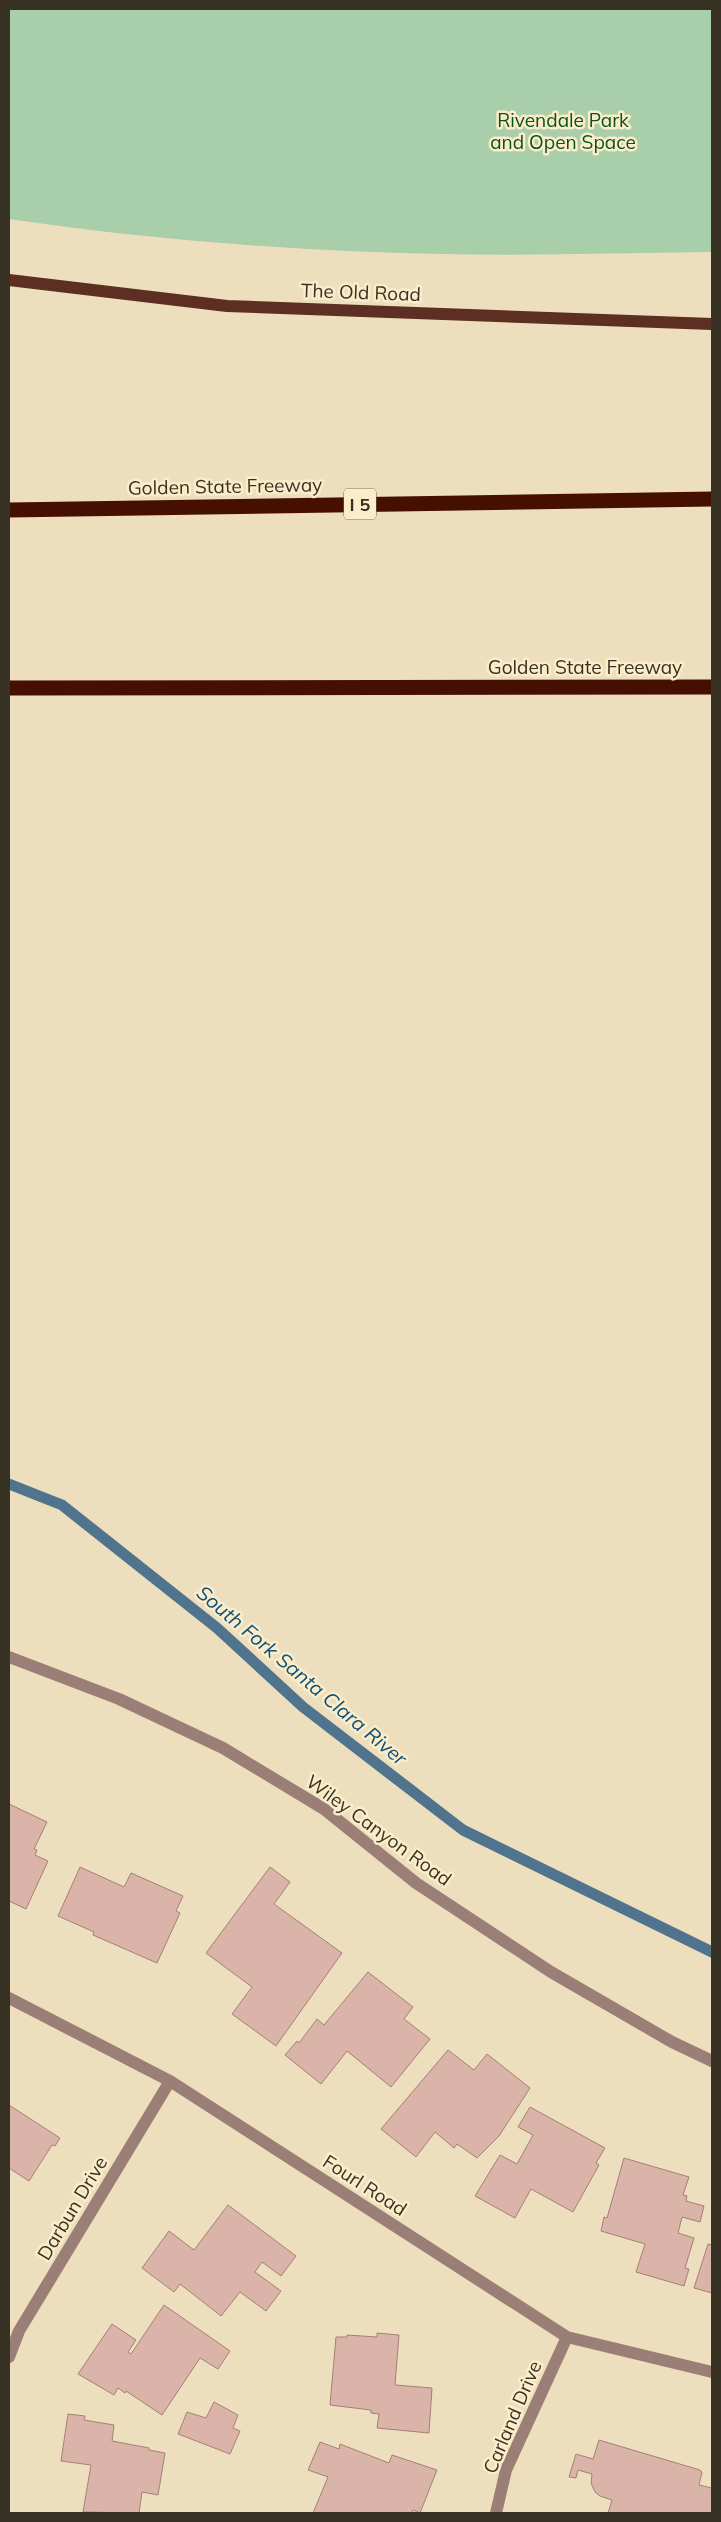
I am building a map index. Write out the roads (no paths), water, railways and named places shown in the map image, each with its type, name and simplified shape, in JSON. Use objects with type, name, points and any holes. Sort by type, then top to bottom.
[{"type":"highway","name":"Golden State Freeway","points":[[9,510],[712,499]]},
{"type":"highway","name":"Golden State Freeway","points":[[9,688],[712,687]]},
{"type":"main road","name":"The Old Road","points":[[9,280],[227,306],[712,324]]},
{"type":"street","name":"Wiley Canyon Road","points":[[9,1657],[119,1699],[223,1748],[324,1809],[416,1883],[551,1972],[672,2042],[712,2061]]},
{"type":"street","name":"Fourl Road","points":[[9,1998],[170,2081],[567,2336],[712,2372]]},
{"type":"street","name":"Darbun Drive","points":[[9,2357],[19,2331],[170,2081]]},
{"type":"street","name":"Carland Drive","points":[[496,2513],[506,2470],[567,2336]]},
{"type":"waterway","name":"South Fork Santa Clara River","points":[[9,1484],[62,1505],[217,1628],[303,1707],[463,1830],[712,1952]]},
{"type":"park label","name":"Rivendale Park and Open Space","points":[[563,131]]}]
